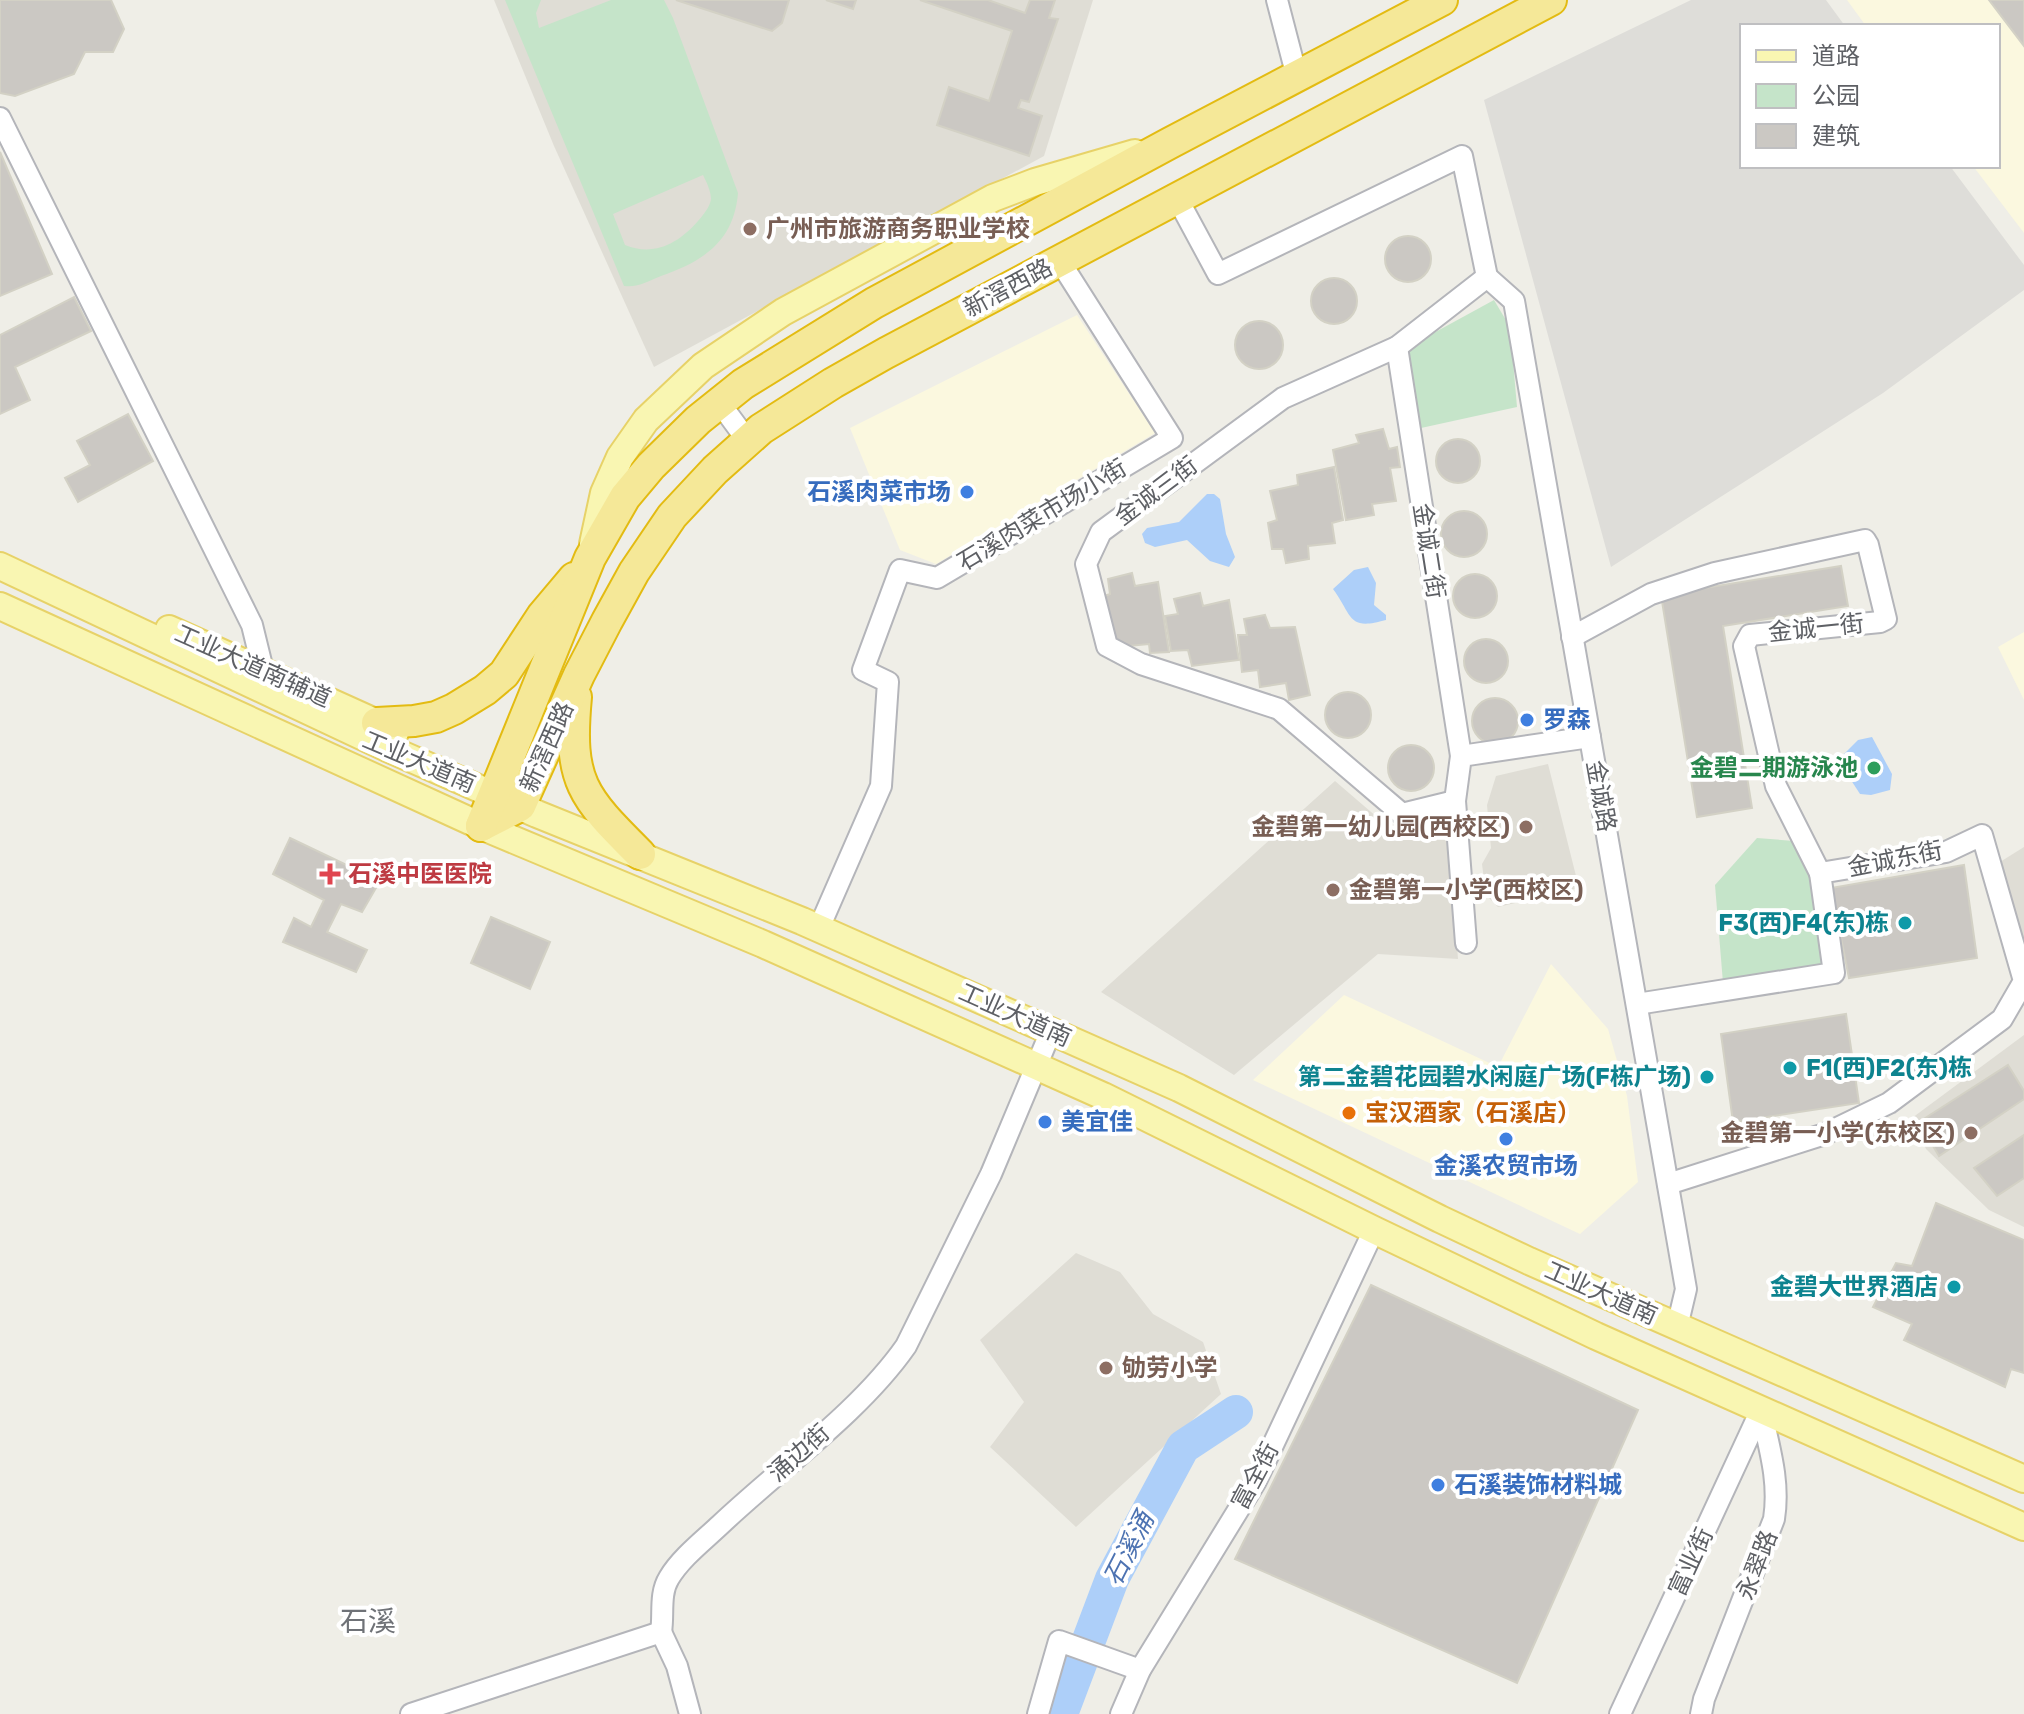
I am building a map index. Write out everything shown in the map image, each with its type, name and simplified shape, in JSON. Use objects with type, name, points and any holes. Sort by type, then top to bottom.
[{"type":"highway","name":"新滘西路","points":[[507,800],[590,558],[625,497],[651,466],[719,402],[874,303],[1442,0]]},
{"type":"highway","name":"新滘西路","points":[[481,826],[507,800],[634,572],[672,516],[693,491],[747,440],[833,383],[1551,0]]},
{"type":"highway","points":[[377,723],[436,717],[485,690],[504,674],[542,616],[590,558]]},
{"type":"highway","points":[[579,675],[574,737],[580,781],[599,813],[640,854]]},
{"type":"main road","points":[[590,558],[604,493],[620,457],[646,420],[703,366],[783,312],[993,198],[1035,182],[1170,143]]},
{"type":"main road","name":"工业大道南辅道","points":[[0,566],[115,606],[263,670],[377,723],[507,800]]},
{"type":"main road","name":"工业大道南","points":[[0,566],[324,720],[507,800],[819,928],[1179,1088],[1453,1225],[2017,1476]]},
{"type":"main road","points":[[0,606],[481,826],[763,944],[1036,1065],[1596,1336],[2024,1527]]},
{"type":"main road","points":[[1761,1410],[1778,1371]]},
{"type":"main road","points":[[1991,1512],[2017,1476]]},
{"type":"street","points":[[1277,0],[1297,77]]},
{"type":"street","points":[[0,118],[252,625],[263,670]]},
{"type":"street","points":[[1177,198],[1218,274],[1462,156],[1487,277]]},
{"type":"street","name":"石溪肉菜市场小街","points":[[819,928],[881,786],[888,682],[863,670],[900,570],[937,578],[1172,438],[1059,260]]},
{"type":"street","name":"金诚三街","points":[[1455,801],[1402,814],[1279,709],[1141,664],[1107,646],[1086,564],[1101,532],[1241,426],[1283,398],[1397,347],[1487,277]]},
{"type":"street","name":"金诚路","points":[[1487,277],[1514,301],[1686,1289],[1677,1327]]},
{"type":"street","name":"金诚二街","points":[[1397,347],[1461,756]]},
{"type":"street","points":[[719,402],[747,440]]},
{"type":"street","name":"金诚一街","points":[[1572,637],[1651,594],[1702,577],[1865,540],[1886,619],[1750,635],[1744,646],[1776,786],[1820,873]]},
{"type":"street","points":[[1466,943],[1455,801],[1461,756],[1590,737]]},
{"type":"street","name":"金诚东街","points":[[1637,1004],[1834,973],[1820,873],[1946,852],[1982,835],[2024,981],[2002,1019],[1889,1103],[1825,1134],[1668,1184]]},
{"type":"street","name":"涌边街","points":[[661,1632],[663,1596],[668,1579],[743,1503],[866,1393],[906,1346],[991,1174],[1051,1031]]},
{"type":"street","name":"富全街","points":[[1121,1714],[1140,1670],[1256,1481],[1374,1230]]},
{"type":"street","name":"富业街","points":[[1620,1714],[1761,1410]]},
{"type":"street","name":"永翠路","points":[[1701,1714],[1708,1688],[1774,1519],[1776,1474],[1761,1410]]},
{"type":"street","points":[[411,1714],[661,1632],[677,1666],[690,1714]]},
{"type":"street","points":[[1038,1714],[1059,1641],[1140,1670]]},
{"type":"shaded area","name":"广州市旅游商务职业学校","points":[[494,0],[1093,0],[1044,156],[654,367],[554,146]]},
{"type":"shaded area","points":[[1691,0],[1826,0],[1844,24],[1740,24],[1740,168],[1951,168],[2024,265],[2024,290],[1883,393],[1611,567],[1484,100]]},
{"type":"shaded area","points":[[1847,0],[2024,0],[2024,233],[1975,168],[2000,168],[2000,24],[1865,24]]},
{"type":"shaded area","name":"石溪肉菜市场","points":[[1077,315],[1155,433],[936,564],[900,550],[850,428]]},
{"type":"shaded area","points":[[2024,632],[2024,700],[1998,647]]},
{"type":"shaded area","name":"金碧第一幼儿园(西校区)","points":[[1548,764],[1579,888],[1498,907],[1486,895],[1482,864],[1491,848],[1487,805],[1496,776]]},
{"type":"shaded area","name":"金碧第一小学(西校区)","points":[[1335,781],[1385,824],[1448,826],[1458,959],[1378,954],[1234,1075],[1101,992]]},
{"type":"shaded area","points":[[2024,847],[2024,945],[2000,862]]},
{"type":"shaded area","name":"金溪农贸市场","points":[[1551,964],[1608,1029],[1627,1096],[1638,1182],[1580,1234],[1253,1080],[1344,995],[1498,1067]]},
{"type":"shaded area","name":"金碧第一小学(东校区)","points":[[2024,1035],[2024,1227],[1989,1210],[1926,1149],[1912,1118]]},
{"type":"shaded area","name":"劬劳小学","points":[[1076,1253],[1120,1272],[1153,1314],[1203,1342],[1221,1394],[1076,1527],[990,1447],[1024,1402],[980,1340]]},
{"type":"green space","points":[[505,0],[541,0],[536,13],[539,28],[611,0],[664,0],[673,18],[738,193],[735,210],[723,236],[703,256],[643,284],[624,286]],"holes":[[[703,175],[711,199],[706,211],[691,229],[665,246],[646,249],[625,245],[613,214]]]},
{"type":"green space","points":[[1494,300],[1510,327],[1517,407],[1421,428],[1408,347]]},
{"type":"green space","points":[[1757,838],[1794,841],[1810,876],[1826,970],[1723,983],[1715,885]]},
{"type":"water","points":[[1207,494],[1214,494],[1220,499],[1226,534],[1235,557],[1229,567],[1210,561],[1187,540],[1155,547],[1145,543],[1142,534],[1147,528],[1179,522]]},
{"type":"water","points":[[1368,567],[1376,583],[1374,605],[1386,615],[1386,620],[1364,624],[1352,619],[1333,589],[1354,570]]},
{"type":"water","points":[[1872,737],[1892,774],[1890,790],[1871,795],[1860,794],[1838,760],[1858,740]]},
{"type":"building","points":[[0,0],[111,0],[124,29],[113,52],[85,52],[74,74],[15,96],[0,93]]},
{"type":"building","points":[[676,0],[789,0],[782,23],[772,31]]},
{"type":"building","points":[[826,0],[856,0],[853,9]]},
{"type":"building","points":[[920,0],[988,0],[1025,13],[1030,0],[1055,0],[1049,18],[1058,19],[1029,102],[1021,100],[1018,108],[1042,116],[1029,156],[937,125],[949,87],[989,101],[1012,31]]},
{"type":"building","points":[[1989,0],[2024,0],[2024,46]]},
{"type":"building","points":[[0,152],[52,274],[0,296]]},
{"type":"building","points":[[1408,236],[1424,243],[1431,259],[1424,275],[1408,282],[1392,275],[1385,259],[1392,243]]},
{"type":"building","points":[[1334,278],[1350,285],[1357,301],[1350,317],[1334,324],[1318,317],[1311,301],[1318,285]]},
{"type":"building","points":[[74,297],[91,331],[15,367],[30,400],[0,414],[0,335]]},
{"type":"building","points":[[1259,321],[1276,328],[1283,345],[1276,362],[1259,369],[1242,362],[1235,345],[1242,328]]},
{"type":"building","points":[[128,414],[153,461],[78,502],[65,478],[90,465],[77,441]]},
{"type":"building","points":[[1383,429],[1389,449],[1397,447],[1400,467],[1390,468],[1396,501],[1372,504],[1374,515],[1346,520],[1333,450],[1359,443],[1356,435]]},
{"type":"building","points":[[1458,439],[1474,445],[1480,461],[1474,477],[1458,483],[1442,477],[1436,461],[1442,445]]},
{"type":"building","points":[[1334,467],[1343,520],[1332,523],[1335,543],[1308,546],[1309,559],[1286,563],[1283,549],[1272,549],[1268,523],[1277,520],[1270,491],[1298,485],[1297,475]]},
{"type":"building","points":[[1464,511],[1480,518],[1487,534],[1480,550],[1464,557],[1448,550],[1441,534],[1448,518]]},
{"type":"building","points":[[1841,566],[1848,606],[1723,626],[1752,808],[1697,817],[1661,595]]},
{"type":"building","points":[[1132,573],[1135,586],[1158,582],[1169,652],[1150,653],[1149,644],[1118,647],[1098,598],[1110,594],[1108,579]]},
{"type":"building","points":[[1475,574],[1491,580],[1497,596],[1491,612],[1475,618],[1459,612],[1453,596],[1459,580]]},
{"type":"building","points":[[1200,593],[1203,606],[1229,600],[1239,660],[1192,666],[1188,650],[1171,651],[1165,616],[1178,614],[1174,599]]},
{"type":"building","points":[[1265,615],[1270,628],[1295,627],[1310,695],[1289,700],[1286,683],[1260,687],[1258,670],[1242,672],[1238,635],[1247,635],[1244,619]]},
{"type":"building","points":[[1486,639],[1502,645],[1508,661],[1502,677],[1486,683],[1470,677],[1464,661],[1470,645]]},
{"type":"building","points":[[1348,692],[1364,699],[1371,715],[1364,731],[1348,738],[1332,731],[1325,715],[1332,699]]},
{"type":"building","points":[[1495,698],[1511,705],[1518,721],[1511,737],[1495,744],[1479,737],[1472,721],[1479,705]]},
{"type":"building","points":[[1411,745],[1428,751],[1434,768],[1428,785],[1411,791],[1394,785],[1388,768],[1394,751]]},
{"type":"building","points":[[290,838],[380,881],[362,912],[341,904],[327,932],[367,950],[356,972],[283,942],[294,918],[311,927],[324,900],[273,874]]},
{"type":"building","name":"F3(西)F4(东)栋","points":[[1964,865],[1977,958],[1849,978],[1831,888]]},
{"type":"building","points":[[491,917],[550,942],[530,989],[471,963]]},
{"type":"building","name":"F1(西)F2(东)栋","points":[[1846,1014],[1859,1103],[1733,1122],[1721,1034]]},
{"type":"building","points":[[2008,1065],[2024,1091],[2024,1099],[1939,1156],[1919,1122]]},
{"type":"building","points":[[2024,1135],[2024,1178],[1997,1196],[1974,1168]]},
{"type":"building","name":"金碧大世界酒店","points":[[1936,1203],[2024,1240],[2024,1373],[2011,1369],[2005,1387],[1904,1340],[1912,1324],[1873,1307],[1896,1263],[1912,1266]]},
{"type":"building","name":"石溪装饰材料城","points":[[1371,1285],[1638,1410],[1517,1683],[1235,1559]]},
{"type":"waterway","name":"石溪涌","points":[[1061,1714],[1112,1579],[1183,1447],[1236,1412]]},
{"type":"place","name":"广州市旅游商务职业学校","points":[[750,229]]},
{"type":"place","name":"石溪肉菜市场","points":[[967,492]]},
{"type":"place","name":"罗森","points":[[1527,720]]},
{"type":"place","name":"金碧二期游泳池","points":[[1874,768]]},
{"type":"place","name":"金碧第一幼儿园(西校区)","points":[[1526,827]]},
{"type":"place","name":"石溪中医医院","points":[[330,874]]},
{"type":"place","name":"金碧第一小学(西校区)","points":[[1333,890]]},
{"type":"place","name":"F3(西)F4(东)栋","points":[[1905,923]]},
{"type":"place","name":"F1(西)F2(东)栋","points":[[1790,1068]]},
{"type":"place","name":"第二金碧花园碧水闲庭广场(F栋广场)","points":[[1707,1077]]},
{"type":"place","name":"宝汉酒家（石溪店）","points":[[1349,1113]]},
{"type":"place","name":"美宜佳","points":[[1045,1122]]},
{"type":"place","name":"金碧第一小学(东校区)","points":[[1971,1133]]},
{"type":"place","name":"金溪农贸市场","points":[[1506,1139]]},
{"type":"place","name":"金碧大世界酒店","points":[[1954,1287]]},
{"type":"place","name":"劬劳小学","points":[[1106,1368]]},
{"type":"place","name":"石溪装饰材料城","points":[[1438,1485]]},
{"type":"district","name":"石溪","points":[[368,1621]]}]
